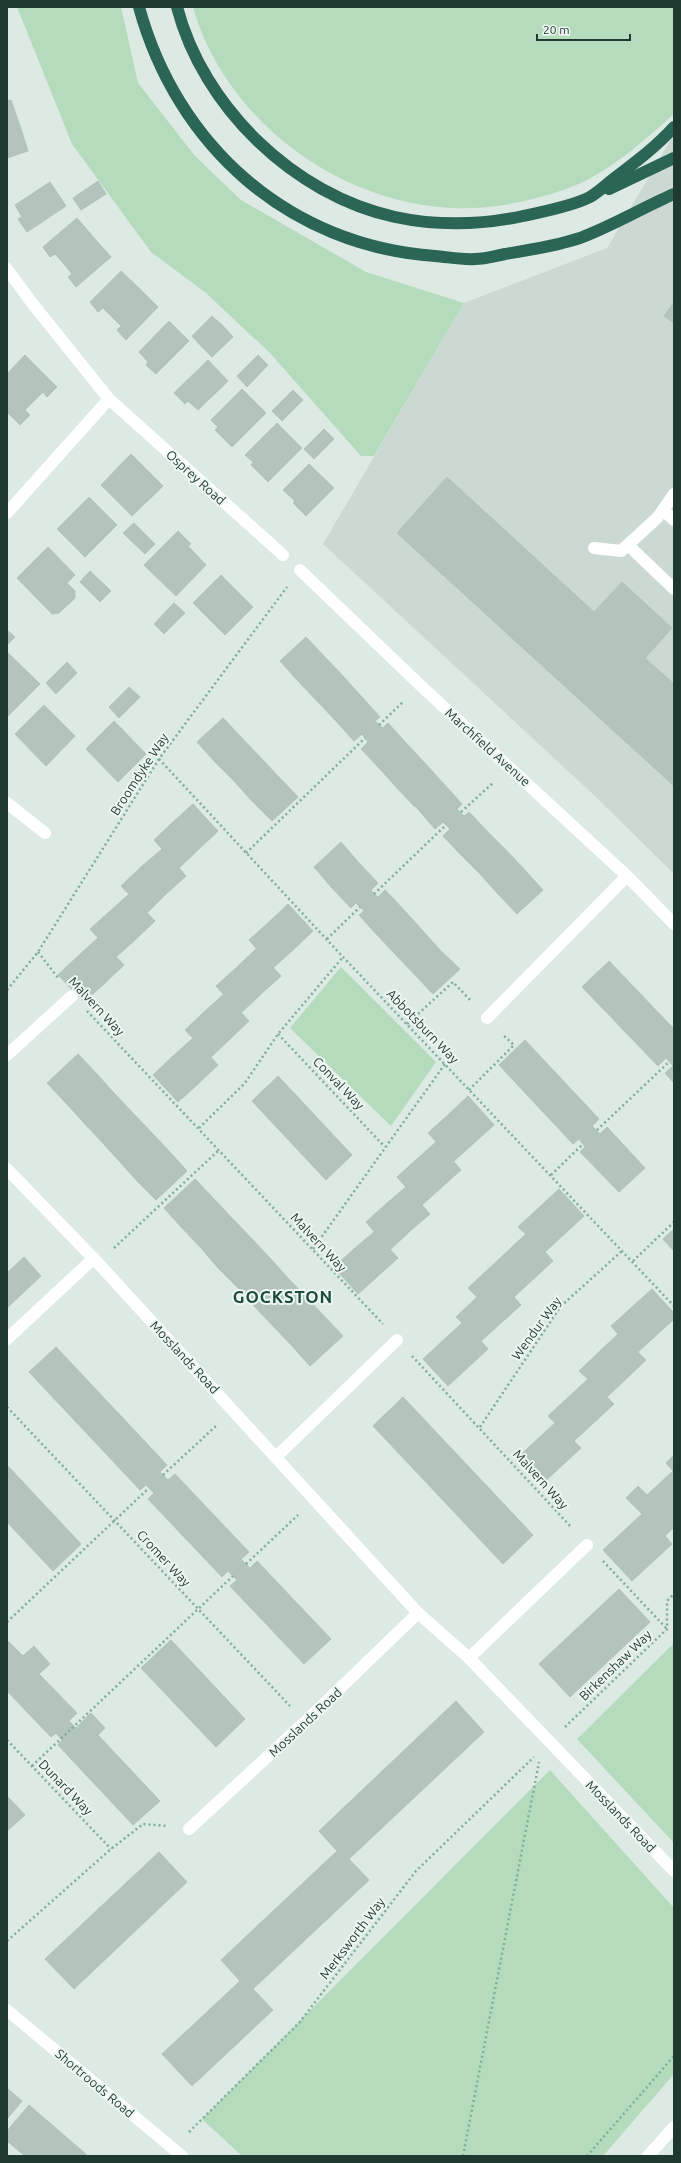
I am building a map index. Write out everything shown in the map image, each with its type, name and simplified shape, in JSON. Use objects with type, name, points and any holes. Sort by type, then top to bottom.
[{"type":"highway","points":[[139,7],[146,32],[169,87],[200,133],[237,173],[276,203],[326,231],[378,248],[420,255],[475,259],[535,249],[579,238],[674,194]]},
{"type":"highway","points":[[177,7],[182,26],[203,70],[228,108],[260,142],[295,171],[326,191],[358,205],[395,216],[434,222],[471,223],[504,220],[543,212],[589,197],[674,158]]},
{"type":"highway","points":[[589,197],[640,158],[674,127]]},
{"type":"street","name":"Osprey Road","points":[[7,269],[32,304],[109,399],[284,555]]},
{"type":"street","points":[[7,513],[109,399]]},
{"type":"street","points":[[594,548],[621,551],[657,518],[674,494]]},
{"type":"street","points":[[663,510],[674,520]]},
{"type":"street","points":[[628,545],[674,589]]},
{"type":"street","name":"Marchfield Avenue","points":[[300,570],[420,685],[511,767],[627,876],[674,924]]},
{"type":"street","points":[[7,803],[44,833]]},
{"type":"street","points":[[488,1018],[627,876]]},
{"type":"street","points":[[7,1055],[72,996]]},
{"type":"street","name":"Mosslands Road","points":[[7,1168],[96,1260],[418,1613],[469,1658],[674,1871]]},
{"type":"street","points":[[7,1338],[96,1260]]},
{"type":"street","points":[[276,1457],[397,1340]]},
{"type":"street","points":[[469,1658],[587,1544]]},
{"type":"street","name":"Mosslands Road","points":[[189,1829],[306,1722],[418,1613]]},
{"type":"street","name":"Shortroods Road","points":[[7,2010],[174,2153]]},
{"type":"street","points":[[648,2156],[674,2127]]},
{"type":"path","name":"Broomdyke Way","points":[[7,990],[38,952],[159,759],[288,587]]},
{"type":"path","points":[[379,725],[420,685]]},
{"type":"path","points":[[246,853],[365,738]]},
{"type":"path","name":"Abbotsburn Way","points":[[159,759],[343,957],[674,1306]]},
{"type":"path","points":[[461,812],[511,767]]},
{"type":"path","points":[[374,894],[446,825]]},
{"type":"path","points":[[327,939],[360,907]]},
{"type":"path","name":"Malvern Way","points":[[38,952],[72,996],[199,1128],[480,1427],[667,1629]]},
{"type":"path","points":[[199,1128],[245,1083],[278,1034],[343,957]]},
{"type":"path","name":"Conval Way","points":[[278,1034],[385,1147]]},
{"type":"path","points":[[597,1130],[669,1062]]},
{"type":"path","points":[[313,1250],[445,1064]]},
{"type":"path","points":[[551,1175],[582,1144]]},
{"type":"path","points":[[96,1260],[219,1150]]},
{"type":"path","points":[[632,1261],[674,1222]]},
{"type":"path","name":"Wendur Way","points":[[480,1427],[561,1306],[622,1251]]},
{"type":"path","name":"Cromer Way","points":[[7,1407],[306,1722]]},
{"type":"path","points":[[163,1475],[233,1409]]},
{"type":"path","points":[[7,1622],[150,1488]]},
{"type":"path","points":[[246,1564],[315,1499]]},
{"type":"path","points":[[32,1766],[233,1576]]},
{"type":"path","name":"Birkenshaw Way","points":[[550,1742],[667,1629],[667,1601],[674,1594]]},
{"type":"path","name":"Dunard Way","points":[[7,1740],[111,1848]]},
{"type":"path","name":"Merksworth Way","points":[[174,2153],[299,2023],[416,1871],[550,1742]]},
{"type":"path","points":[[463,2156],[540,1751]]},
{"type":"path","points":[[7,1941],[111,1848],[143,1824],[189,1829]]},
{"type":"path","points":[[587,2156],[674,2056]]},
{"type":"shaded area","points":[[674,134],[674,874],[597,798],[323,544],[464,303],[607,248]]},
{"type":"green space","points":[[17,7],[121,7],[138,83],[195,156],[241,200],[366,272],[464,303],[374,456],[361,456],[270,353],[206,293],[151,252],[72,144]]},
{"type":"green space","points":[[193,7],[674,7],[674,114],[636,147],[610,166],[581,183],[552,194],[509,204],[479,208],[450,208],[407,202],[366,189],[327,171],[290,147],[258,118],[230,85],[209,48]]},
{"type":"green space","points":[[341,967],[436,1062],[391,1126],[290,1028]]},
{"type":"green space","points":[[674,1643],[674,1843],[577,1739]]},
{"type":"green space","points":[[550,1770],[674,1908],[674,2074],[603,2156],[242,2156],[202,2119]]},
{"type":"building","points":[[11,100],[20,126],[7,130],[7,101]]},
{"type":"building","points":[[20,126],[28,151],[7,158],[7,130]]},
{"type":"building","points":[[98,181],[106,194],[81,210],[73,198]]},
{"type":"building","points":[[50,182],[66,206],[27,232],[18,219],[22,217],[15,205]]},
{"type":"building","points":[[77,218],[94,238],[64,264],[55,254],[50,257],[43,247]]},
{"type":"building","points":[[94,238],[111,257],[76,287],[68,277],[72,274],[64,264]]},
{"type":"building","points":[[121,271],[140,289],[112,317],[103,308],[98,312],[90,302]]},
{"type":"building","points":[[140,289],[158,307],[126,340],[117,330],[121,326],[112,317]]},
{"type":"building","points":[[674,302],[674,323],[664,316]]},
{"type":"building","points":[[212,316],[223,326],[202,347],[192,336]]},
{"type":"building","points":[[169,321],[189,341],[156,374],[146,365],[148,362],[139,352]]},
{"type":"building","points":[[223,326],[233,337],[212,357],[202,347]]},
{"type":"building","points":[[25,355],[57,387],[47,397],[43,392],[25,410],[30,415],[20,425],[7,412],[7,374]]},
{"type":"building","points":[[258,355],[268,365],[247,387],[237,376]]},
{"type":"building","points":[[208,360],[228,381],[198,410],[188,401],[185,404],[174,393]]},
{"type":"building","points":[[242,389],[266,413],[232,447],[215,430],[218,427],[211,420]]},
{"type":"building","points":[[293,390],[303,400],[282,421],[272,411]]},
{"type":"building","points":[[277,423],[302,448],[268,482],[251,465],[253,462],[245,455]]},
{"type":"building","points":[[324,429],[334,439],[314,459],[304,449]]},
{"type":"building","points":[[131,454],[163,486],[132,516],[101,485]]},
{"type":"building","points":[[309,464],[334,488],[306,516],[293,503],[295,501],[283,490]]},
{"type":"building","points":[[447,477],[594,612],[622,582],[672,628],[645,658],[674,684],[674,786],[397,533]]},
{"type":"building","points":[[89,497],[117,525],[85,557],[57,529]]},
{"type":"building","points":[[134,523],[155,544],[145,554],[123,533]]},
{"type":"building","points":[[178,531],[191,544],[188,546],[206,565],[176,596],[144,565]]},
{"type":"building","points":[[48,547],[75,575],[67,583],[75,591],[75,598],[59,613],[52,614],[17,578]]},
{"type":"building","points":[[90,571],[111,591],[100,602],[80,582]]},
{"type":"building","points":[[221,575],[253,607],[225,635],[193,603]]},
{"type":"building","points":[[174,603],[185,613],[164,634],[154,624]]},
{"type":"building","points":[[7,630],[15,637],[7,645]]},
{"type":"building","points":[[306,637],[324,656],[298,681],[280,661]]},
{"type":"building","points":[[7,652],[40,684],[7,717]]},
{"type":"building","points":[[324,656],[343,676],[317,701],[298,681]]},
{"type":"building","points":[[67,662],[77,673],[56,694],[46,683]]},
{"type":"building","points":[[343,676],[361,696],[335,720],[317,701]]},
{"type":"building","points":[[129,687],[140,697],[119,718],[109,707]]},
{"type":"building","points":[[361,696],[380,717],[375,721],[383,728],[388,723],[406,743],[379,768],[361,749],[368,742],[362,734],[354,741],[335,720]]},
{"type":"building","points":[[44,705],[75,736],[46,766],[15,734]]},
{"type":"building","points":[[223,718],[241,737],[215,762],[197,742]]},
{"type":"building","points":[[114,721],[146,754],[118,782],[86,749]]},
{"type":"building","points":[[241,737],[260,757],[234,781],[215,762]]},
{"type":"building","points":[[406,743],[424,762],[397,788],[379,768]]},
{"type":"building","points":[[260,757],[278,776],[252,801],[234,781]]},
{"type":"building","points":[[424,762],[443,783],[415,807],[397,788]]},
{"type":"building","points":[[278,776],[298,797],[272,821],[252,801]]},
{"type":"building","points":[[443,783],[462,804],[457,809],[464,816],[469,812],[487,831],[461,855],[443,836],[450,829],[443,822],[435,829],[416,807]]},
{"type":"building","points":[[193,804],[218,831],[198,850],[173,822]]},
{"type":"building","points":[[173,822],[198,850],[179,868],[154,840]]},
{"type":"building","points":[[487,831],[506,850],[480,874],[461,855]]},
{"type":"building","points":[[341,842],[359,863],[332,888],[314,867]]},
{"type":"building","points":[[162,849],[186,876],[166,894],[141,867]]},
{"type":"building","points":[[506,850],[524,869],[498,894],[480,874]]},
{"type":"building","points":[[359,863],[378,883],[371,890],[374,894],[378,897],[385,890],[404,910],[377,935],[359,915],[364,911],[356,903],[351,908],[332,888]]},
{"type":"building","points":[[141,867],[166,894],[147,913],[121,886]]},
{"type":"building","points":[[524,869],[543,890],[517,914],[498,894]]},
{"type":"building","points":[[129,894],[155,921],[135,940],[109,912]]},
{"type":"building","points":[[288,904],[313,931],[293,950],[268,923]]},
{"type":"building","points":[[404,910],[422,930],[396,955],[377,935]]},
{"type":"building","points":[[109,912],[135,940],[116,957],[90,929]]},
{"type":"building","points":[[268,923],[293,950],[273,968],[249,940]]},
{"type":"building","points":[[422,930],[440,950],[414,974],[396,955]]},
{"type":"building","points":[[98,938],[124,965],[104,984],[78,956]]},
{"type":"building","points":[[256,949],[281,976],[261,994],[236,968]]},
{"type":"building","points":[[440,950],[460,969],[433,994],[414,974]]},
{"type":"building","points":[[78,956],[104,984],[84,1002],[58,975]]},
{"type":"building","points":[[609,961],[674,1029],[674,1083],[665,1073],[673,1066],[666,1058],[658,1066],[582,987]]},
{"type":"building","points":[[236,968],[261,994],[241,1013],[216,986]]},
{"type":"building","points":[[224,994],[249,1021],[229,1040],[204,1012]]},
{"type":"building","points":[[204,1012],[229,1040],[211,1057],[185,1030]]},
{"type":"building","points":[[193,1038],[218,1065],[198,1084],[173,1056]]},
{"type":"building","points":[[525,1040],[599,1119],[592,1126],[600,1134],[607,1127],[645,1168],[619,1192],[580,1152],[585,1147],[579,1139],[573,1144],[499,1065]]},
{"type":"building","points":[[78,1054],[96,1073],[65,1102],[47,1083]]},
{"type":"building","points":[[173,1056],[198,1084],[178,1102],[153,1075]]},
{"type":"building","points":[[96,1073],[114,1093],[83,1122],[65,1102]]},
{"type":"building","points":[[278,1076],[352,1155],[326,1180],[252,1101]]},
{"type":"building","points":[[114,1093],[132,1112],[101,1141],[83,1122]]},
{"type":"building","points":[[468,1096],[494,1125],[474,1143],[449,1114]]},
{"type":"building","points":[[132,1112],[151,1132],[120,1162],[101,1141]]},
{"type":"building","points":[[449,1114],[474,1143],[454,1161],[428,1133]]},
{"type":"building","points":[[151,1132],[169,1151],[137,1181],[120,1162]]},
{"type":"building","points":[[436,1142],[461,1170],[442,1187],[417,1159]]},
{"type":"building","points":[[169,1151],[187,1171],[156,1200],[137,1181]]},
{"type":"building","points":[[417,1159],[442,1187],[422,1205],[397,1177]]},
{"type":"building","points":[[195,1179],[214,1199],[182,1228],[164,1208]]},
{"type":"building","points":[[406,1187],[430,1214],[410,1231],[386,1204]]},
{"type":"building","points":[[559,1189],[584,1216],[545,1252],[553,1261],[514,1297],[521,1305],[481,1341],[488,1349],[448,1386],[423,1359],[462,1323],[456,1317],[477,1297],[468,1288],[526,1234],[518,1227]]},
{"type":"building","points":[[214,1199],[232,1218],[201,1248],[182,1228]]},
{"type":"building","points":[[386,1204],[410,1231],[390,1250],[366,1222]]},
{"type":"building","points":[[232,1218],[252,1239],[219,1269],[201,1248]]},
{"type":"building","points":[[674,1229],[674,1251],[663,1239]]},
{"type":"building","points":[[374,1232],[398,1258],[378,1276],[354,1249]]},
{"type":"building","points":[[252,1239],[270,1258],[238,1288],[219,1269]]},
{"type":"building","points":[[354,1249],[378,1276],[358,1294],[334,1267]]},
{"type":"building","points":[[24,1257],[41,1276],[7,1308],[7,1273]]},
{"type":"building","points":[[270,1258],[287,1277],[255,1307],[238,1288]]},
{"type":"building","points":[[287,1277],[306,1297],[274,1327],[255,1307]]},
{"type":"building","points":[[652,1289],[674,1313],[674,1319],[638,1352],[646,1360],[607,1397],[614,1404],[574,1441],[581,1448],[541,1485],[516,1459],[555,1423],[548,1416],[588,1379],[579,1371],[618,1334],[611,1326]]},
{"type":"building","points":[[306,1297],[324,1316],[292,1346],[274,1327]]},
{"type":"building","points":[[324,1316],[343,1336],[310,1366],[292,1346]]},
{"type":"building","points":[[56,1347],[167,1465],[160,1472],[168,1480],[175,1474],[249,1552],[241,1559],[250,1568],[257,1561],[331,1639],[304,1664],[230,1586],[237,1580],[228,1571],[222,1577],[148,1499],[154,1493],[146,1485],[140,1490],[29,1372]]},
{"type":"building","points":[[403,1397],[533,1535],[503,1564],[373,1426]]},
{"type":"building","points":[[674,1455],[674,1527],[665,1536],[672,1544],[632,1581],[603,1550],[642,1514],[626,1498],[638,1486],[647,1495],[673,1471],[666,1463]]},
{"type":"building","points":[[7,1465],[81,1544],[53,1571],[7,1522]]},
{"type":"building","points":[[619,1589],[650,1622],[570,1697],[539,1664]]},
{"type":"building","points":[[7,1640],[23,1656],[34,1646],[50,1664],[39,1674],[77,1713],[69,1721],[76,1728],[91,1713],[105,1728],[98,1735],[160,1801],[133,1825],[58,1745],[62,1740],[56,1733],[51,1737],[7,1691]]},
{"type":"building","points":[[171,1640],[245,1719],[216,1747],[141,1668]]},
{"type":"building","points":[[456,1701],[484,1732],[349,1859],[369,1880],[253,1989],[273,2010],[192,2086],[162,2054],[240,1981],[221,1960],[337,1851],[319,1831]]},
{"type":"building","points":[[7,1796],[25,1815],[7,1831]]},
{"type":"building","points":[[159,1852],[187,1882],[74,1989],[45,1959]]},
{"type":"building","points":[[7,2088],[22,2101],[7,2119]]},
{"type":"building","points":[[29,2105],[88,2156],[25,2156],[7,2141],[7,2131]]},
{"type":"district","name":"GOCKSTON","points":[[283,1296]]}]
